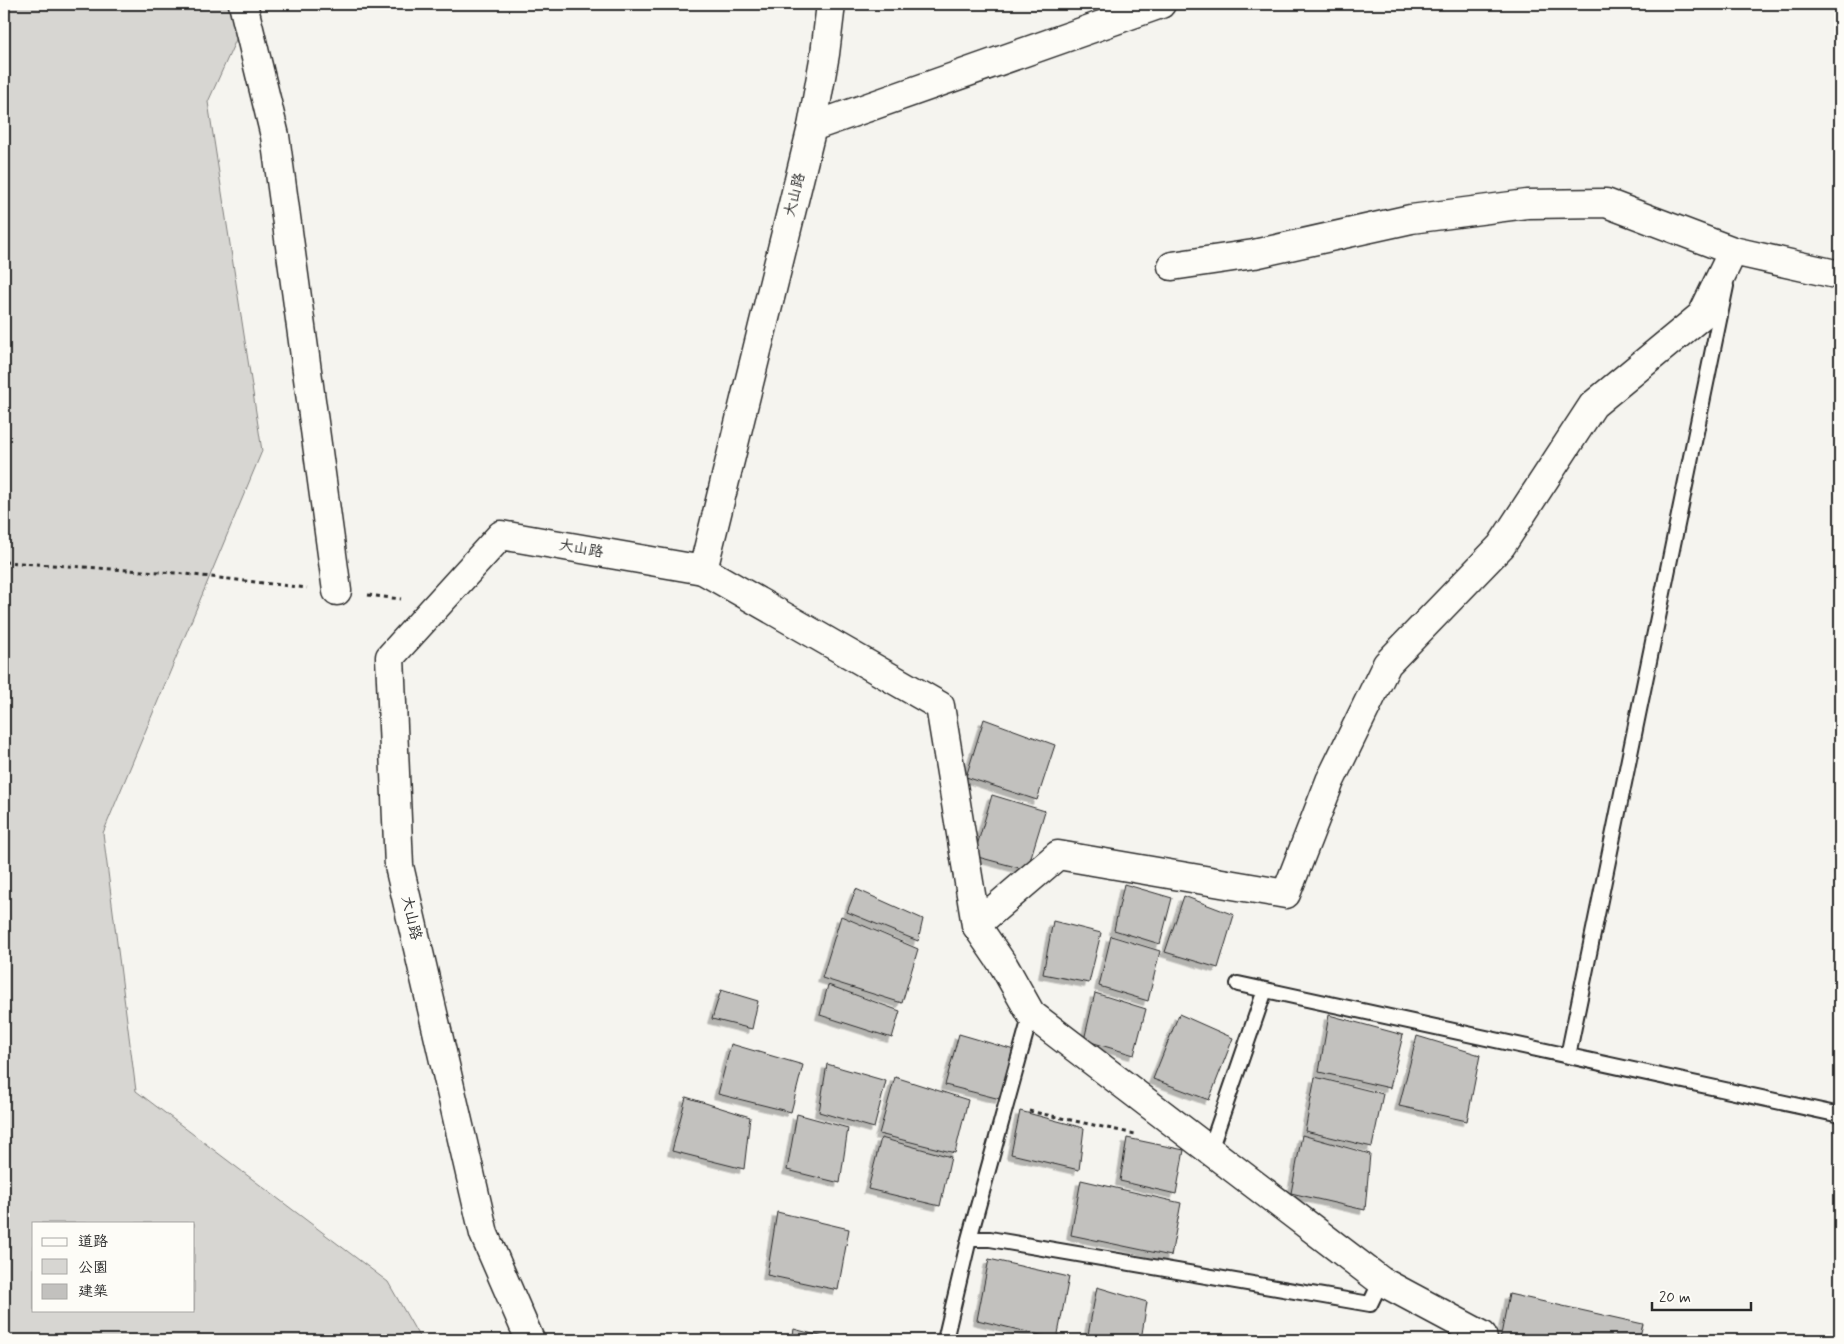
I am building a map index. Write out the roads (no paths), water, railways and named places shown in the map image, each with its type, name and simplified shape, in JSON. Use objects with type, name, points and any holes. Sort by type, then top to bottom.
[{"type":"street","points":[[243,4],[275,136],[337,591]]},
{"type":"street","name":"大山路","points":[[530,1340],[484,1234],[399,866],[390,657],[501,535],[704,570],[812,127],[825,54],[831,4]]},
{"type":"street","points":[[812,127],[1161,4]]},
{"type":"street","points":[[1172,266],[1254,254],[1411,219],[1527,204],[1606,203],[1733,251],[1840,275]]},
{"type":"street","points":[[976,925],[1058,856],[1286,894],[1330,781],[1387,664],[1501,546],[1593,405],[1702,315],[1733,251]]},
{"type":"street","points":[[704,570],[940,706],[976,925],[1004,966],[1031,1014],[1381,1280],[1482,1335],[1483,1340]]},
{"type":"lane","points":[[1568,1056],[1733,251]]},
{"type":"lane","points":[[1238,984],[1840,1115]]},
{"type":"lane","points":[[1210,1150],[1265,990]]},
{"type":"lane","points":[[945,1340],[969,1239],[1031,1014]]},
{"type":"lane","points":[[969,1239],[990,1239],[1370,1304],[1381,1280]]}]
